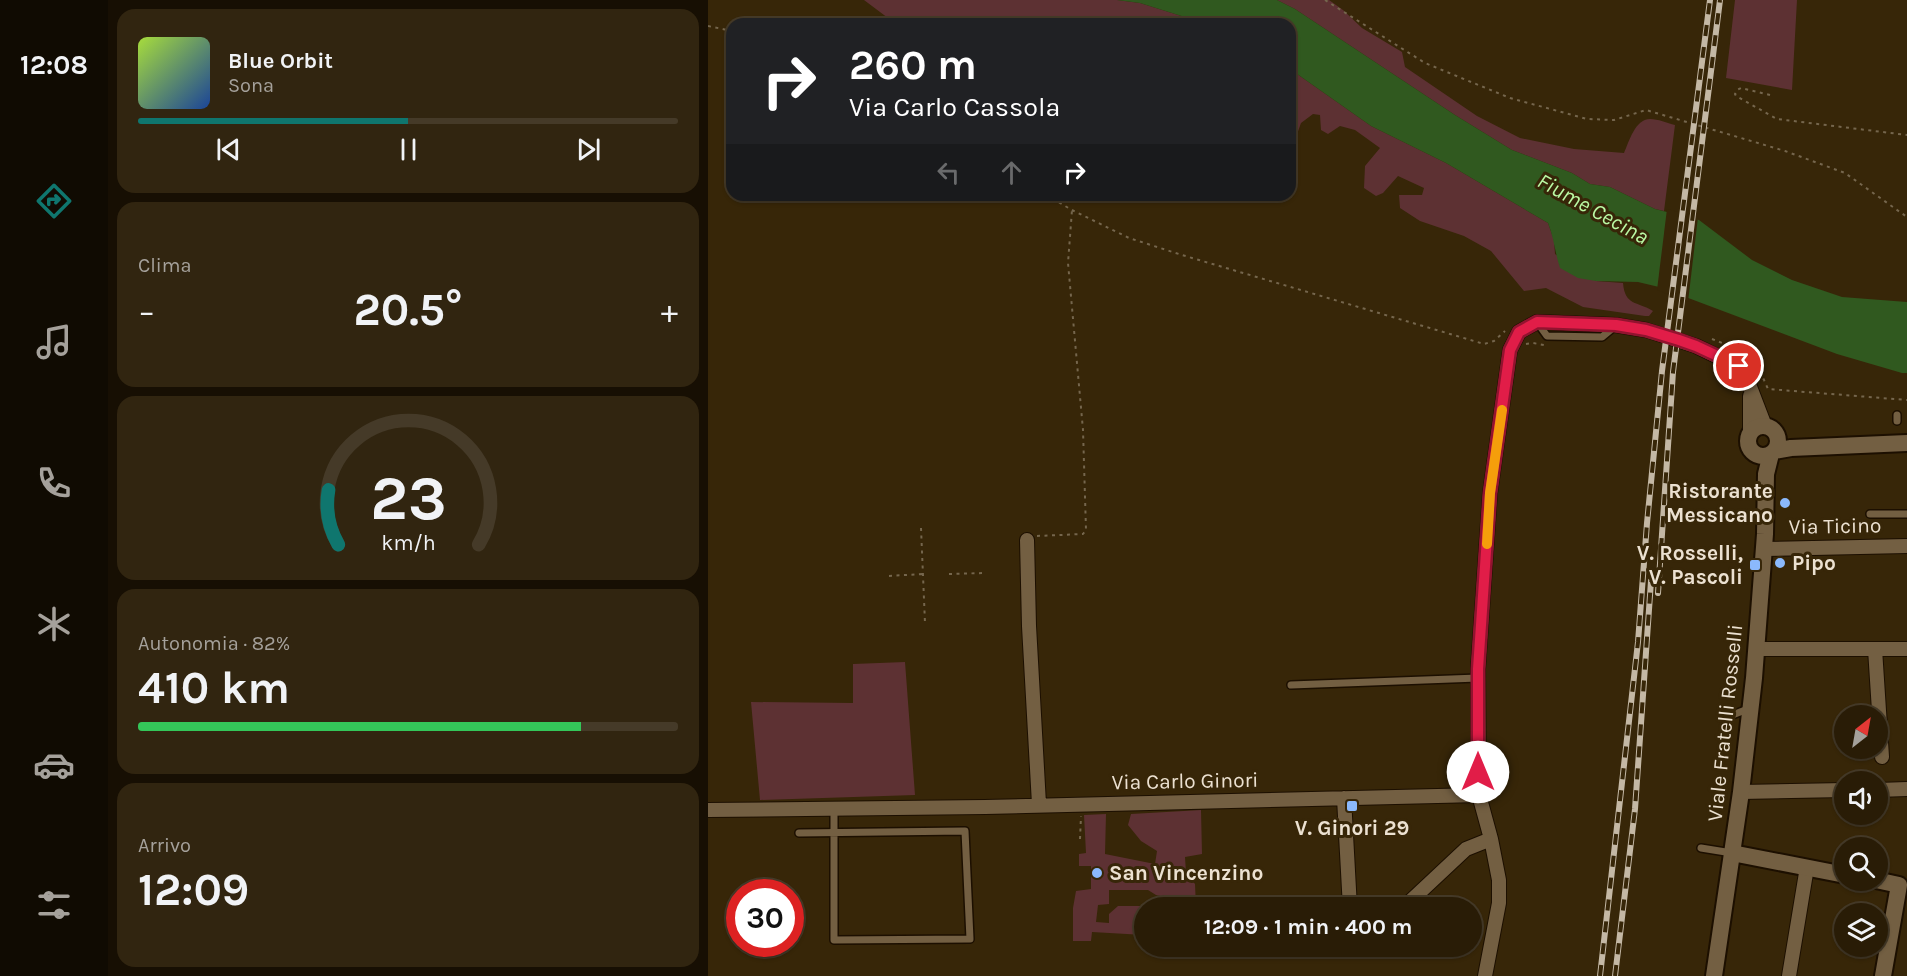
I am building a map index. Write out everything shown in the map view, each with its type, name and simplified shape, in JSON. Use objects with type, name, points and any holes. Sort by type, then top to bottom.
[{"type":"street","points":[[1485,976],[1499,903],[1499,879],[1479,795],[1478,678],[1490,493],[1510,350],[1519,332],[1537,322],[1616,325],[1646,330],[1686,343],[1739,366],[1747,379],[1765,426]]},
{"type":"street","points":[[1750,391],[1748,440],[1751,449],[1907,443]]},
{"type":"street","points":[[1750,435],[1756,428],[1765,426],[1774,430],[1774,449]]},
{"type":"street","name":"Viale Fratelli Rosselli","points":[[1714,976],[1751,708],[1764,549],[1766,474],[1774,449]]},
{"type":"street","points":[[1027,540],[1029,626],[1039,804]]},
{"type":"street","points":[[1907,546],[1907,553]]},
{"type":"street","name":"Via Ticino","points":[[1764,549],[1907,546]]},
{"type":"street","points":[[1757,649],[1907,649]]},
{"type":"street","points":[[1875,649],[1879,705]]},
{"type":"street","points":[[1888,790],[1907,789]]},
{"type":"street","points":[[1741,792],[1834,790]]},
{"type":"street","name":"Via Carlo Ginori","points":[[708,810],[985,807],[1479,795]]},
{"type":"street","points":[[1344,798],[1349,897]]},
{"type":"street","points":[[1415,897],[1466,849],[1491,839]]},
{"type":"street","points":[[1732,853],[1834,872]]},
{"type":"street","points":[[1789,976],[1807,867]]},
{"type":"street","points":[[1883,976],[1903,886],[1888,883]]},
{"type":"lane","name":"Via Ticino","points":[[1870,514],[1907,514]]},
{"type":"lane","points":[[1291,685],[1478,678]]},
{"type":"lane","points":[[1726,717],[1751,708]]},
{"type":"lane","points":[[799,833],[834,833],[965,831],[970,939],[834,940],[834,833],[834,808]]},
{"type":"lane","points":[[1701,848],[1732,853]]},
{"type":"path","points":[[1325,0],[1425,63],[1510,98],[1587,119],[1614,120],[1646,110],[1785,151],[1845,173],[1907,217]]},
{"type":"path","points":[[708,26],[726,30]]},
{"type":"path","points":[[1770,95],[1741,88],[1735,94],[1777,119],[1907,135]]},
{"type":"path","points":[[1056,201],[1129,238],[1484,344],[1494,341],[1511,326]]},
{"type":"path","points":[[1027,540],[1030,536],[1083,534],[1086,530],[1083,430],[1068,262],[1072,210]]},
{"type":"path","points":[[1704,335],[1748,355],[1756,363],[1768,389],[1907,400]]},
{"type":"path","points":[[921,528],[925,623]]},
{"type":"path","points":[[949,574],[985,573]]},
{"type":"path","points":[[889,576],[923,574]]},
{"type":"path","points":[[1080,839],[1081,804]]},
{"type":"shaded area","points":[[864,0],[1117,0],[1140,3],[1188,18],[888,18]]},
{"type":"shaded area","points":[[1277,0],[1329,0],[1362,28],[1402,52],[1405,67],[1477,116],[1520,138],[1574,149],[1624,153],[1636,127],[1645,120],[1656,120],[1675,125],[1664,211],[1655,209],[1610,187],[1590,184],[1572,173],[1512,150],[1295,9]]},
{"type":"shaded area","points":[[1735,0],[1797,0],[1792,90],[1726,78]]},
{"type":"shaded area","points":[[1296,73],[1371,126],[1446,163],[1548,223],[1554,240],[1555,254],[1596,281],[1623,283],[1629,299],[1653,311],[1649,316],[1645,316],[1583,307],[1546,288],[1524,291],[1491,251],[1464,236],[1420,221],[1400,208],[1399,195],[1422,195],[1424,188],[1398,176],[1383,193],[1376,196],[1364,188],[1365,166],[1380,148],[1355,130],[1340,126],[1328,134],[1321,130],[1320,115],[1313,114],[1301,123],[1296,137]]},
{"type":"shaded area","points":[[905,662],[915,795],[760,800],[751,702],[853,703],[853,664]]},
{"type":"shaded area","points":[[1201,810],[1202,854],[1185,857],[1186,873],[1195,884],[1196,897],[1164,897],[1148,890],[1109,890],[1109,904],[1098,905],[1096,922],[1109,923],[1109,914],[1118,906],[1134,906],[1134,934],[1092,932],[1091,941],[1073,941],[1073,908],[1076,891],[1091,889],[1091,866],[1079,866],[1079,854],[1086,853],[1084,815],[1106,814],[1105,854],[1155,864],[1157,851],[1141,841],[1128,825],[1131,814]]},
{"type":"water","name":"Fiume Cecina","points":[[1117,0],[1277,0],[1295,9],[1512,150],[1572,173],[1590,184],[1610,187],[1655,209],[1699,220],[1752,260],[1792,280],[1842,297],[1907,302],[1907,373],[1837,354],[1659,287],[1638,282],[1578,278],[1560,268],[1548,223],[1446,163],[1371,126],[1296,73],[1296,18],[1188,18],[1140,3]]},
{"type":"pier","points":[[1667,209],[1698,217],[1688,302],[1657,290]]},
{"type":"railway","points":[[1600,976],[1638,642],[1662,371],[1710,0]]},
{"type":"railway","points":[[1658,593],[1673,372],[1720,0]]},
{"type":"railway","points":[[1615,976],[1635,809],[1651,581]]},
{"type":"slow traffic","points":[[1487,544],[1490,493],[1502,410]]},
{"type":"place","name":"Ristorante Messicano","points":[[1785,503]]},
{"type":"place","name":"Pipo","points":[[1780,563]]},
{"type":"place","name":"V. Rosselli, V. Pascoli","points":[[1755,565]]},
{"type":"place","name":"V. Ginori 29","points":[[1352,806]]},
{"type":"place","name":"San Vincenzino","points":[[1097,873]]},
{"type":"route","points":[[1478,772],[1478,669],[1490,493],[1510,350],[1515,337],[1524,328],[1537,322],[1636,327],[1696,346],[1739,366]]}]
